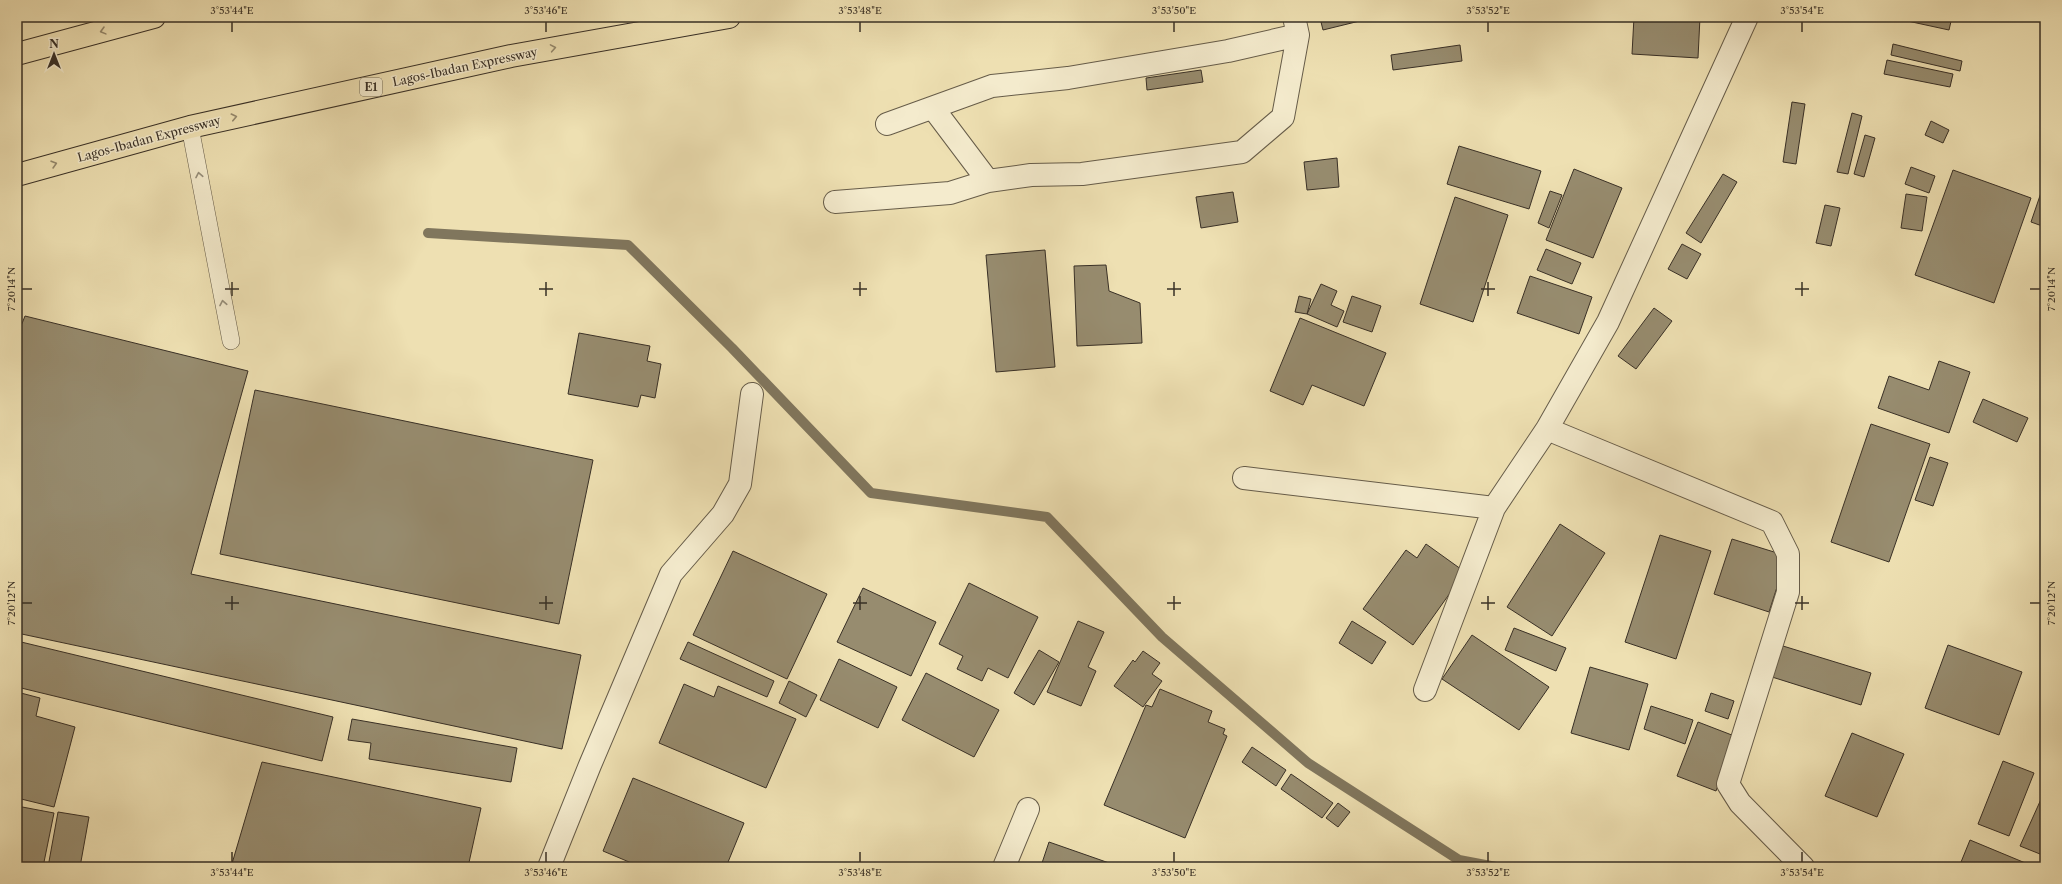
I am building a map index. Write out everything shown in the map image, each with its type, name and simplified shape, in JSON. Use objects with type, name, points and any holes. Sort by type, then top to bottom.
[{"type":"highway","points":[[17,54],[154,17]]},
{"type":"highway","name":"Lagos-Ibadan Expressway","points":[[17,175],[190,127],[511,56],[729,17]]},
{"type":"street","points":[[1425,690],[1494,508],[1548,429],[1608,322],[1747,17]]},
{"type":"street","points":[[835,202],[950,193],[988,181],[1031,175],[1082,174],[1242,152],[1283,117],[1296,26],[1228,51],[1068,78],[992,86],[887,124]]},
{"type":"street","points":[[933,108],[988,181]]},
{"type":"street","points":[[549,867],[590,765],[671,574],[723,514],[740,484],[752,394]]},
{"type":"street","points":[[1548,429],[1772,522],[1788,554],[1788,592],[1728,784],[1740,802],[1803,867]]},
{"type":"street","points":[[1244,478],[1494,508]]},
{"type":"street","points":[[1004,867],[1028,809]]},
{"type":"lane","points":[[190,127],[231,341]]},
{"type":"building","points":[[1376,17],[1323,30],[1320,18]]},
{"type":"building","points":[[1634,17],[1700,17],[1698,58],[1632,54]]},
{"type":"building","points":[[1889,17],[1952,17],[1949,30]]},
{"type":"building","points":[[1893,44],[1962,61],[1960,71],[1891,55]]},
{"type":"building","points":[[1460,45],[1462,61],[1393,70],[1391,55]]},
{"type":"building","points":[[1887,60],[1953,74],[1950,87],[1884,74]]},
{"type":"building","points":[[1201,70],[1203,82],[1147,90],[1146,78]]},
{"type":"building","points":[[1792,102],[1805,104],[1796,164],[1783,162]]},
{"type":"building","points":[[1852,113],[1862,116],[1848,174],[1837,172]]},
{"type":"building","points":[[1931,121],[1949,130],[1943,143],[1925,135]]},
{"type":"building","points":[[1865,135],[1875,138],[1864,177],[1854,174]]},
{"type":"building","points":[[1459,146],[1541,171],[1529,209],[1447,184]]},
{"type":"building","points":[[1337,158],[1339,187],[1307,190],[1304,162]]},
{"type":"building","points":[[1911,167],[1935,176],[1929,193],[1905,184]]},
{"type":"building","points":[[1574,169],[1622,188],[1593,258],[1546,240]]},
{"type":"building","points":[[1953,170],[2031,198],[1994,303],[1915,275]]},
{"type":"building","points":[[1723,174],[1737,182],[1701,243],[1686,233]]},
{"type":"building","points":[[2045,181],[2045,227],[2031,222]]},
{"type":"building","points":[[1550,191],[1562,195],[1549,228],[1538,223]]},
{"type":"building","points":[[1233,192],[1238,222],[1201,228],[1196,197]]},
{"type":"building","points":[[1906,194],[1927,197],[1922,231],[1901,228]]},
{"type":"building","points":[[1455,197],[1508,215],[1473,322],[1420,304]]},
{"type":"building","points":[[1825,205],[1840,208],[1831,246],[1816,243]]},
{"type":"building","points":[[1682,244],[1701,254],[1687,279],[1668,269]]},
{"type":"building","points":[[1546,249],[1581,263],[1572,284],[1537,270]]},
{"type":"building","points":[[1045,250],[1055,367],[996,372],[986,255]]},
{"type":"building","points":[[1106,265],[1109,291],[1140,303],[1142,343],[1077,346],[1074,266]]},
{"type":"building","points":[[1530,276],[1592,297],[1579,334],[1517,313]]},
{"type":"building","points":[[1321,284],[1337,291],[1331,305],[1344,311],[1337,327],[1307,314]]},
{"type":"building","points":[[1299,296],[1311,299],[1307,314],[1295,312]]},
{"type":"building","points":[[1352,296],[1381,306],[1372,332],[1343,322]]},
{"type":"building","points":[[1654,308],[1672,321],[1636,369],[1618,356]]},
{"type":"building","points":[[25,316],[248,371],[191,574],[581,655],[562,749],[17,633],[17,336]]},
{"type":"building","points":[[1300,318],[1386,353],[1364,406],[1312,385],[1303,405],[1270,391]]},
{"type":"building","points":[[579,333],[650,346],[647,361],[661,364],[655,398],[641,395],[638,407],[568,394]]},
{"type":"building","points":[[1939,361],[1970,372],[1949,433],[1878,408],[1889,376],[1929,390]]},
{"type":"building","points":[[255,390],[593,460],[559,624],[220,554]]},
{"type":"building","points":[[1983,399],[2028,418],[2017,442],[1973,422]]},
{"type":"building","points":[[1871,424],[1930,444],[1889,562],[1831,542]]},
{"type":"building","points":[[1930,457],[1948,463],[1933,506],[1915,500]]},
{"type":"building","points":[[1560,524],[1605,553],[1552,636],[1507,607]]},
{"type":"building","points":[[1660,535],[1711,551],[1676,659],[1625,642]]},
{"type":"building","points":[[1732,539],[1787,556],[1769,612],[1714,594]]},
{"type":"building","points":[[1426,544],[1465,572],[1413,645],[1363,609],[1406,550],[1417,558]]},
{"type":"building","points":[[733,551],[827,594],[787,679],[693,635]]},
{"type":"building","points":[[969,583],[1038,617],[1008,678],[988,668],[982,681],[957,669],[963,656],[939,644]]},
{"type":"building","points":[[863,588],[936,622],[911,676],[837,642]]},
{"type":"building","points":[[1078,621],[1104,632],[1088,667],[1096,671],[1081,706],[1047,692]]},
{"type":"building","points":[[1352,621],[1386,642],[1372,664],[1339,643]]},
{"type":"building","points":[[1514,628],[1566,648],[1556,671],[1505,650]]},
{"type":"building","points":[[1472,635],[1549,687],[1519,730],[1442,679]]},
{"type":"building","points":[[17,641],[333,717],[322,761],[17,687]]},
{"type":"building","points":[[688,642],[774,681],[767,697],[680,659]]},
{"type":"building","points":[[1948,645],[2022,672],[1999,735],[1925,708]]},
{"type":"building","points":[[1783,646],[1871,673],[1861,705],[1772,677]]},
{"type":"building","points":[[1039,650],[1059,662],[1034,705],[1014,693]]},
{"type":"building","points":[[1143,651],[1160,663],[1152,674],[1162,681],[1143,707],[1114,686],[1133,660],[1135,662]]},
{"type":"building","points":[[839,659],[897,687],[878,728],[820,700]]},
{"type":"building","points":[[1590,667],[1648,684],[1629,750],[1571,733]]},
{"type":"building","points":[[926,673],[999,710],[974,757],[902,720]]},
{"type":"building","points":[[789,681],[817,695],[806,717],[779,703]]},
{"type":"building","points":[[684,684],[714,697],[718,686],[796,719],[766,788],[659,743]]},
{"type":"building","points":[[1160,689],[1212,711],[1208,722],[1225,729],[1223,734],[1227,736],[1185,838],[1104,805],[1146,705],[1152,707]]},
{"type":"building","points":[[17,692],[40,698],[36,716],[75,727],[54,807],[17,798]]},
{"type":"building","points":[[1711,693],[1734,701],[1728,719],[1705,711]]},
{"type":"building","points":[[1651,706],[1693,720],[1685,744],[1644,729]]},
{"type":"building","points":[[352,719],[517,748],[511,782],[369,759],[371,743],[348,740]]},
{"type":"building","points":[[1698,722],[1737,737],[1716,791],[1677,776]]},
{"type":"building","points":[[1852,733],[1904,754],[1877,817],[1825,796]]},
{"type":"building","points":[[1252,747],[1286,770],[1276,786],[1242,762]]},
{"type":"building","points":[[2003,761],[2034,773],[2009,836],[1978,824]]},
{"type":"building","points":[[262,762],[481,808],[468,867],[231,867]]},
{"type":"building","points":[[1291,774],[1333,803],[1322,818],[1281,789]]},
{"type":"building","points":[[633,778],[744,823],[726,867],[641,867],[603,851]]},
{"type":"building","points":[[2042,797],[2045,798],[2045,856],[2020,846]]},
{"type":"building","points":[[1338,803],[1350,812],[1338,827],[1326,818]]},
{"type":"building","points":[[17,806],[54,813],[43,867],[17,867]]},
{"type":"building","points":[[58,812],[89,817],[80,867],[48,867]]},
{"type":"building","points":[[1970,840],[2035,867],[1959,867]]},
{"type":"building","points":[[1049,842],[1112,864],[1111,867],[1055,867],[1042,863]]},
{"type":"waterway","points":[[428,233],[628,245],[732,348],[871,493],[1047,517],[1162,637],[1308,763],[1459,860],[1496,867]]}]
